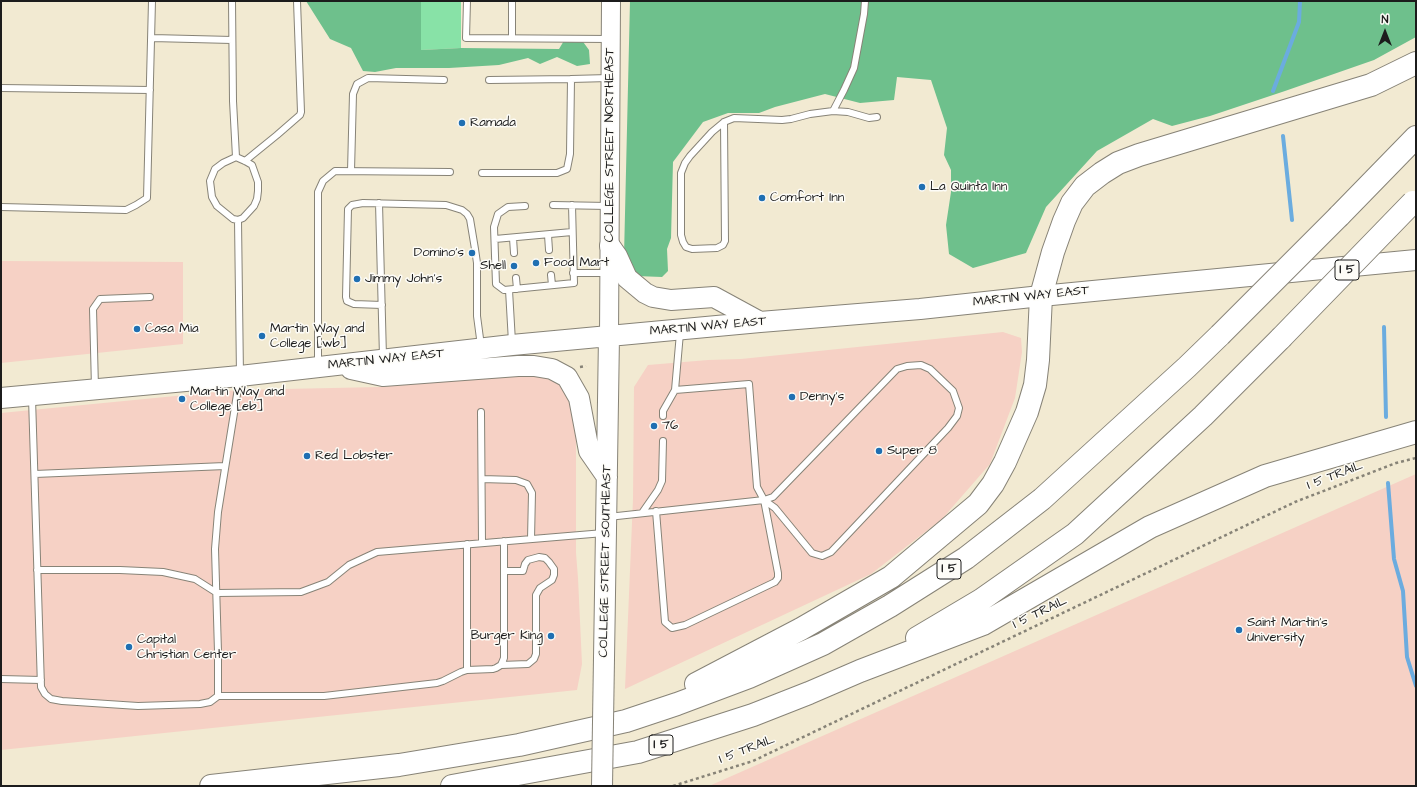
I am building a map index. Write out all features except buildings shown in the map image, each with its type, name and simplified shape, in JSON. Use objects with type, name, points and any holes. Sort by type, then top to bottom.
[{"type":"highway","points":[[626,721],[801,629],[891,577],[978,504],[993,484],[1006,462],[1027,412],[1035,385],[1038,360],[1041,296],[1053,252],[1072,203],[1085,186],[1118,163],[1139,155],[1371,85],[1416,63]]},
{"type":"highway","name":"I 5","points":[[212,786],[399,765],[519,745],[626,721],[749,677],[823,644],[890,606],[966,558],[1042,499],[1188,367],[1416,137]]},
{"type":"highway","name":"I 5","points":[[452,786],[638,752],[752,716],[860,671],[981,600],[1075,534],[1203,416],[1281,338],[1414,200]]},
{"type":"highway","points":[[860,671],[983,624],[1150,527],[1265,476],[1416,432]]},
{"type":"main road","points":[[610,246],[617,256],[627,278],[644,293],[653,298],[671,300],[714,297],[760,322]]},
{"type":"main road","name":"MARTIN WAY EAST","points":[[1,398],[240,376],[481,350],[512,345],[920,309],[1416,260]]},
{"type":"main road","name":"COLLEGE STREET SOUTHEAST","points":[[602,786],[609,336]]},
{"type":"main road","points":[[326,367],[383,376],[518,366],[534,366],[552,369],[567,377],[579,398],[589,450],[607,477]]},
{"type":"street","name":"COLLEGE STREET NORTHEAST","points":[[609,336],[611,1]]},
{"type":"lane","points":[[1,207],[126,210],[147,198],[152,1]]},
{"type":"lane","points":[[232,1],[236,157]]},
{"type":"lane","points":[[245,161],[300,115],[301,112],[297,1]]},
{"type":"lane","points":[[467,1],[466,38],[611,39]]},
{"type":"lane","points":[[512,1],[512,38]]},
{"type":"lane","points":[[833,111],[854,68],[864,14],[864,1]]},
{"type":"lane","points":[[152,38],[232,40]]},
{"type":"lane","points":[[351,171],[353,94],[357,84],[368,78],[444,80]]},
{"type":"lane","points":[[489,80],[610,78]]},
{"type":"lane","points":[[482,173],[557,173],[567,169],[570,154],[570,79]]},
{"type":"lane","points":[[1,88],[150,90]]},
{"type":"lane","points":[[724,122],[726,241],[723,245],[717,248],[692,249],[686,247],[681,235],[681,173],[685,162],[690,156],[712,132],[724,122],[734,118],[791,120],[810,114],[833,111],[848,112],[869,118],[877,117]]},
{"type":"lane","points":[[236,157],[245,161],[252,165],[256,173],[258,195],[254,206],[243,218],[238,220],[233,219],[217,206],[212,197],[210,181],[215,169],[223,163],[236,157]]},
{"type":"lane","points":[[326,367],[318,192],[323,181],[335,171],[450,172]]},
{"type":"lane","points":[[382,305],[354,304],[347,301],[348,209],[356,203],[379,203],[446,205],[462,210],[470,219],[477,263],[477,316],[481,350]]},
{"type":"lane","points":[[379,203],[383,360]]},
{"type":"lane","points":[[553,205],[610,206]]},
{"type":"lane","points":[[525,206],[508,207],[498,214],[494,227],[496,284],[504,290],[574,283],[572,205]]},
{"type":"lane","points":[[218,696],[215,549],[218,512],[240,376],[238,220]]},
{"type":"lane","points":[[495,240],[572,232]]},
{"type":"lane","points":[[548,235],[549,250]]},
{"type":"lane","points":[[513,238],[514,253]]},
{"type":"lane","points":[[574,273],[609,273]]},
{"type":"lane","points":[[551,275],[552,285]]},
{"type":"lane","points":[[516,278],[517,289]]},
{"type":"lane","points":[[509,290],[512,345]]},
{"type":"lane","points":[[95,389],[93,309],[100,299],[150,297]]},
{"type":"lane","points":[[663,416],[663,411],[675,390],[680,330]]},
{"type":"lane","points":[[38,570],[120,570],[163,572],[195,579],[217,593],[301,592],[328,582],[349,565],[377,552],[531,539],[606,525],[642,513],[764,500],[773,497],[897,370],[907,366],[921,365],[930,370],[953,391],[959,408],[956,416],[948,428],[831,552],[822,556],[812,553],[774,508],[764,500]]},
{"type":"lane","points":[[656,512],[665,622],[672,628],[685,625],[775,582],[778,578],[764,500],[757,486],[748,384],[675,390]]},
{"type":"lane","points":[[32,395],[41,687],[45,694],[51,699],[138,706],[210,702],[218,696],[324,696],[437,683],[467,670],[493,669],[501,664],[504,658],[504,541]]},
{"type":"lane","points":[[481,412],[482,543]]},
{"type":"lane","points":[[642,513],[658,490],[662,481],[663,442]]},
{"type":"lane","points":[[35,474],[225,466]]},
{"type":"lane","points":[[482,479],[516,480],[527,484],[532,493],[531,539]]},
{"type":"lane","points":[[467,544],[467,670]]},
{"type":"lane","points":[[501,664],[528,664],[534,659],[536,654],[536,595],[540,588],[552,580],[554,575],[554,569],[550,562],[545,558],[539,557],[528,560],[523,571],[504,571]]},
{"type":"lane","points":[[1,679],[41,680]]},
{"type":"path","name":"I 5 TRAIL","points":[[673,786],[753,761],[1295,502],[1396,463],[1416,458]]},
{"type":"shaded area","points":[[1,261],[183,262],[183,344],[1,363]]},
{"type":"shaded area","points":[[1003,332],[1021,338],[1022,352],[1015,398],[990,464],[942,519],[871,574],[625,689],[633,499],[634,387],[648,365],[741,359]]},
{"type":"shaded area","points":[[532,369],[550,374],[569,393],[576,422],[576,553],[582,664],[577,690],[1,750],[1,413],[237,390],[379,387],[428,383]]},
{"type":"shaded area","name":"Saint Martin's University","points":[[1416,474],[1416,786],[709,786]]},
{"type":"green space","points":[[306,1],[421,1],[421,50],[461,48],[559,49],[565,39],[581,39],[589,50],[590,64],[577,66],[557,57],[540,64],[528,58],[499,65],[449,68],[396,68],[375,72],[363,71],[351,48],[330,39]]},
{"type":"green space","points":[[421,1],[461,1],[461,48],[421,50]]},
{"type":"green space","points":[[630,1],[1416,1],[1416,37],[1374,60],[1210,116],[1172,126],[1153,119],[1097,151],[1046,207],[1026,253],[973,268],[949,254],[946,225],[951,192],[951,170],[944,155],[947,128],[931,80],[897,77],[894,100],[860,103],[825,94],[775,107],[759,113],[728,113],[703,122],[673,162],[671,238],[667,249],[668,271],[662,277],[636,276],[624,256]]},
{"type":"waterway","points":[[1273,91],[1299,22],[1300,1]]},
{"type":"waterway","points":[[1283,136],[1292,220]]},
{"type":"waterway","points":[[1384,327],[1386,417]]},
{"type":"waterway","points":[[1388,483],[1394,559],[1403,591],[1407,657],[1416,686]]},
{"type":"place","name":"Ramada","points":[[462,123]]},
{"type":"place","name":"La Quinta Inn","points":[[922,187]]},
{"type":"place","name":"Comfort Inn","points":[[762,198]]},
{"type":"place","name":"Domino's","points":[[472,253]]},
{"type":"place","name":"Food Mart","points":[[536,263]]},
{"type":"place","name":"Shell","points":[[514,266]]},
{"type":"place","name":"Jimmy John's","points":[[357,279]]},
{"type":"place","name":"Casa Mia","points":[[137,329]]},
{"type":"place","name":"Martin Way and College [wb]","points":[[262,336]]},
{"type":"place","name":"Denny's","points":[[792,397]]},
{"type":"place","name":"Martin Way and College [eb]","points":[[182,399]]},
{"type":"place","name":"76","points":[[654,426]]},
{"type":"place","name":"Super 8","points":[[879,451]]},
{"type":"place","name":"Red Lobster","points":[[307,456]]},
{"type":"place","name":"Saint Martin's University","points":[[1239,630]]},
{"type":"place","name":"Burger King","points":[[551,636]]},
{"type":"place","name":"Capital Christian Center","points":[[129,647]]}]
